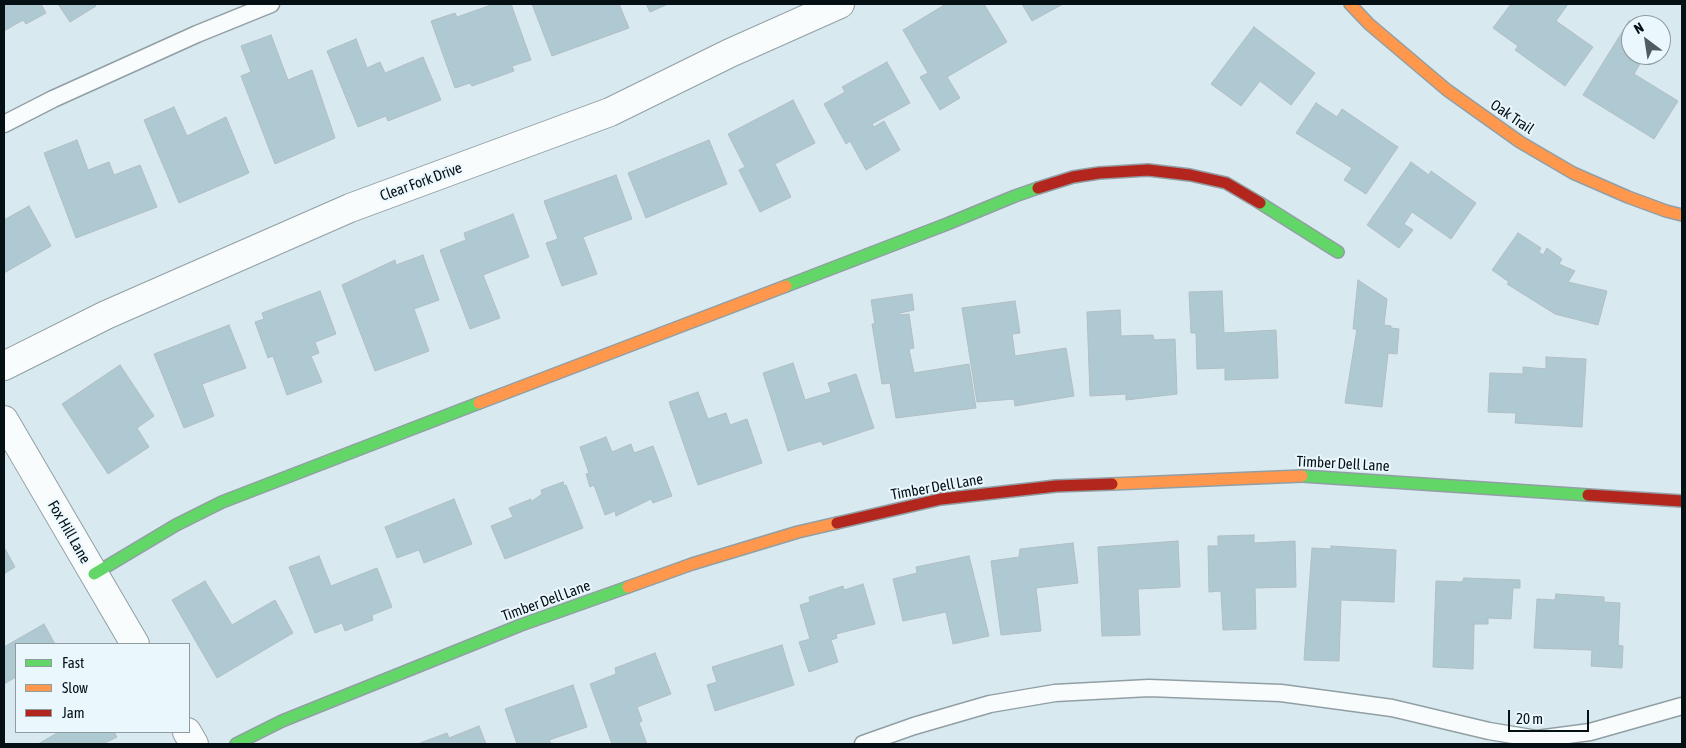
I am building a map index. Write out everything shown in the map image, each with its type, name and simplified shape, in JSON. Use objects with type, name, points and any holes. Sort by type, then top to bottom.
[{"type":"street","name":"Clear Fork Drive","points":[[4,366],[106,315],[350,208],[610,112],[730,53],[840,4]]},
{"type":"street","name":"Oak Trail","points":[[1350,4],[1369,24],[1446,90],[1520,142],[1573,173],[1666,212],[1682,215]]},
{"type":"street","points":[[94,574],[176,525],[222,502],[352,450],[947,224],[1015,196],[1074,177],[1099,173],[1148,170],[1190,174],[1226,183],[1280,214],[1338,252]]},
{"type":"street","name":"Fox Hill Lane","points":[[4,420],[134,643]]},
{"type":"street","name":"Timber Dell Lane","points":[[236,744],[282,721],[512,629],[692,564],[798,532],[941,499],[1056,486],[1298,476],[1682,501]]},
{"type":"street","points":[[188,733],[194,744]]},
{"type":"lane","points":[[4,124],[62,95],[197,34],[271,4]]},
{"type":"lane","points":[[863,744],[914,726],[990,704],[1055,693],[1149,688],[1281,692],[1392,708],[1489,731],[1537,739],[1590,732],[1682,706]]},
{"type":"building","points":[[4,4],[41,4],[46,13],[26,24],[23,20],[4,31]]},
{"type":"building","points":[[58,4],[95,4],[96,6],[70,22]]},
{"type":"building","points":[[494,4],[511,4],[531,60],[512,66],[514,71],[472,86],[470,83],[455,88],[431,21],[455,13],[457,17]]},
{"type":"building","points":[[532,4],[619,4],[629,28],[552,56]]},
{"type":"building","points":[[646,4],[668,4],[650,12]]},
{"type":"building","points":[[946,4],[984,4],[1007,42],[947,77],[960,98],[940,110],[920,77],[928,73],[903,30]]},
{"type":"building","points":[[1022,4],[1063,4],[1032,21]]},
{"type":"building","points":[[1511,4],[1568,4],[1556,21],[1593,47],[1565,86],[1515,50],[1518,46],[1493,28]]},
{"type":"building","points":[[1254,27],[1315,73],[1291,105],[1260,81],[1241,106],[1211,84]]},
{"type":"building","points":[[1621,34],[1621,65],[1639,65],[1634,74],[1678,101],[1654,139],[1583,95]]},
{"type":"building","points":[[271,35],[288,80],[312,70],[335,138],[275,164],[241,76],[251,72],[241,46]]},
{"type":"building","points":[[356,39],[367,68],[380,62],[385,73],[423,57],[441,100],[388,121],[386,116],[358,127],[327,51]]},
{"type":"building","points":[[887,62],[910,103],[872,124],[874,127],[884,121],[900,150],[866,170],[850,141],[846,144],[824,104],[845,92],[842,87]]},
{"type":"building","points":[[793,100],[815,143],[775,164],[791,197],[760,212],[739,170],[745,167],[728,134]]},
{"type":"building","points":[[1316,103],[1337,117],[1342,109],[1398,147],[1366,194],[1344,180],[1352,168],[1296,133]]},
{"type":"building","points":[[174,107],[187,136],[226,117],[249,173],[179,203],[144,120]]},
{"type":"building","points":[[77,140],[88,170],[109,162],[114,175],[140,165],[157,207],[76,238],[44,153]]},
{"type":"building","points":[[709,140],[727,184],[646,218],[628,173]]},
{"type":"building","points":[[1411,162],[1429,175],[1431,171],[1476,203],[1451,239],[1412,212],[1404,224],[1413,230],[1399,248],[1367,225]]},
{"type":"building","points":[[616,175],[632,219],[583,237],[597,274],[562,286],[546,243],[558,239],[544,201]]},
{"type":"building","points":[[29,206],[51,246],[4,273],[4,220]]},
{"type":"building","points":[[513,214],[529,257],[483,275],[500,318],[470,329],[440,250],[466,240],[464,233]]},
{"type":"building","points":[[1518,233],[1541,248],[1539,252],[1543,255],[1547,248],[1562,259],[1559,264],[1575,271],[1568,282],[1607,291],[1598,325],[1555,314],[1507,284],[1509,282],[1492,270]]},
{"type":"building","points":[[423,255],[439,300],[414,309],[429,351],[375,371],[342,285],[395,260],[396,265]]},
{"type":"building","points":[[1358,280],[1387,299],[1384,325],[1399,329],[1397,354],[1388,353],[1382,407],[1345,403],[1357,329],[1353,329]]},
{"type":"building","points":[[320,291],[336,334],[315,342],[319,353],[311,356],[322,382],[287,395],[273,356],[268,358],[255,322],[264,319],[262,313]]},
{"type":"building","points":[[1222,291],[1224,333],[1276,330],[1278,378],[1225,380],[1225,368],[1197,369],[1196,333],[1191,333],[1189,292]]},
{"type":"building","points":[[912,294],[914,310],[900,313],[901,315],[909,314],[914,348],[909,349],[914,373],[969,364],[976,408],[896,418],[890,383],[882,384],[872,324],[875,324],[871,300]]},
{"type":"building","points":[[1015,301],[1020,333],[1012,334],[1015,356],[1066,348],[1074,396],[1015,406],[1014,399],[977,402],[962,308]]},
{"type":"building","points":[[1120,310],[1121,336],[1153,335],[1154,340],[1175,339],[1177,394],[1126,400],[1126,394],[1090,396],[1087,312]]},
{"type":"building","points":[[229,325],[246,368],[202,384],[214,416],[184,428],[154,354]]},
{"type":"building","points":[[1546,357],[1586,359],[1582,427],[1515,423],[1516,413],[1488,412],[1490,373],[1523,374],[1523,367],[1546,369]]},
{"type":"building","points":[[793,363],[805,400],[831,392],[828,383],[856,374],[874,428],[823,445],[821,441],[788,451],[763,373]]},
{"type":"building","points":[[120,365],[154,416],[137,428],[149,447],[108,474],[62,404]]},
{"type":"building","points":[[698,392],[708,419],[726,413],[730,425],[747,419],[762,463],[698,485],[669,402]]},
{"type":"building","points":[[606,437],[612,452],[631,444],[634,453],[653,446],[672,496],[653,503],[651,499],[616,516],[615,511],[605,515],[594,485],[590,487],[586,474],[589,473],[580,447]]},
{"type":"building","points":[[563,482],[564,486],[566,485],[583,528],[505,559],[491,526],[513,517],[509,508],[531,499],[531,502],[542,494],[541,490]]},
{"type":"building","points":[[454,499],[472,544],[424,563],[419,550],[397,558],[385,527]]},
{"type":"building","points":[[1254,535],[1254,543],[1295,541],[1296,587],[1255,588],[1256,629],[1223,630],[1221,591],[1209,592],[1208,546],[1218,546],[1218,536]]},
{"type":"building","points":[[1178,541],[1180,587],[1138,589],[1140,635],[1102,636],[1098,547]]},
{"type":"building","points":[[1073,543],[1078,583],[1036,588],[1041,631],[1001,635],[991,561],[1019,557],[1020,549]]},
{"type":"building","points":[[1331,546],[1396,550],[1394,602],[1341,600],[1339,661],[1304,660],[1312,548],[1331,549]]},
{"type":"building","points":[[4,547],[15,567],[4,574]]},
{"type":"building","points":[[319,556],[331,586],[377,568],[392,607],[372,615],[373,620],[345,631],[342,623],[315,633],[289,567]]},
{"type":"building","points":[[969,556],[989,636],[953,644],[946,612],[903,621],[893,579],[917,573],[916,567]]},
{"type":"building","points":[[1464,578],[1520,580],[1520,588],[1513,588],[1511,619],[1488,618],[1488,624],[1474,624],[1473,669],[1433,667],[1436,581],[1462,582]]},
{"type":"building","points":[[205,581],[232,625],[275,600],[293,633],[217,678],[172,600]]},
{"type":"building","points":[[863,584],[875,624],[836,634],[837,638],[831,640],[838,662],[809,672],[799,642],[810,639],[800,605],[810,602],[809,597],[843,586],[844,590]]},
{"type":"building","points":[[1556,594],[1604,597],[1604,602],[1620,603],[1618,645],[1623,646],[1622,668],[1591,666],[1592,650],[1534,648],[1537,599],[1555,600]]},
{"type":"building","points":[[44,624],[54,643],[15,643],[15,678],[4,684],[4,647]]},
{"type":"building","points":[[782,645],[794,685],[715,711],[707,685],[717,682],[712,667]]},
{"type":"building","points":[[655,653],[671,694],[637,707],[642,721],[639,723],[647,744],[612,744],[590,684],[616,674],[615,668]]},
{"type":"building","points":[[573,685],[587,727],[549,740],[551,744],[517,744],[505,709]]},
{"type":"building","points":[[479,726],[486,744],[420,743],[447,733],[449,738]]},
{"type":"building","points":[[57,733],[115,733],[117,737],[103,744],[38,744]]},
{"type":"traffic: fast","points":[[786,286],[1038,188]]},
{"type":"traffic: fast","points":[[1260,203],[1338,252]]},
{"type":"traffic: fast","points":[[94,574],[176,525],[222,502],[479,403]]},
{"type":"traffic: fast","points":[[1302,476],[1588,495]]},
{"type":"traffic: fast","points":[[236,744],[282,721],[521,625],[628,587]]},
{"type":"traffic: slow","points":[[1350,4],[1369,24],[1447,90],[1520,142],[1573,173],[1628,197],[1682,215]]},
{"type":"traffic: slow","points":[[479,403],[786,286]]},
{"type":"traffic: slow","points":[[1112,484],[1302,476]]},
{"type":"traffic: slow","points":[[628,587],[692,564],[798,532],[837,523]]},
{"type":"traffic: jam","points":[[1038,188],[1073,177],[1099,173],[1148,170],[1190,175],[1226,183],[1260,203]]},
{"type":"traffic: jam","points":[[837,523],[941,499],[1056,486],[1112,484]]},
{"type":"traffic: jam","points":[[1588,495],[1682,501]]}]
